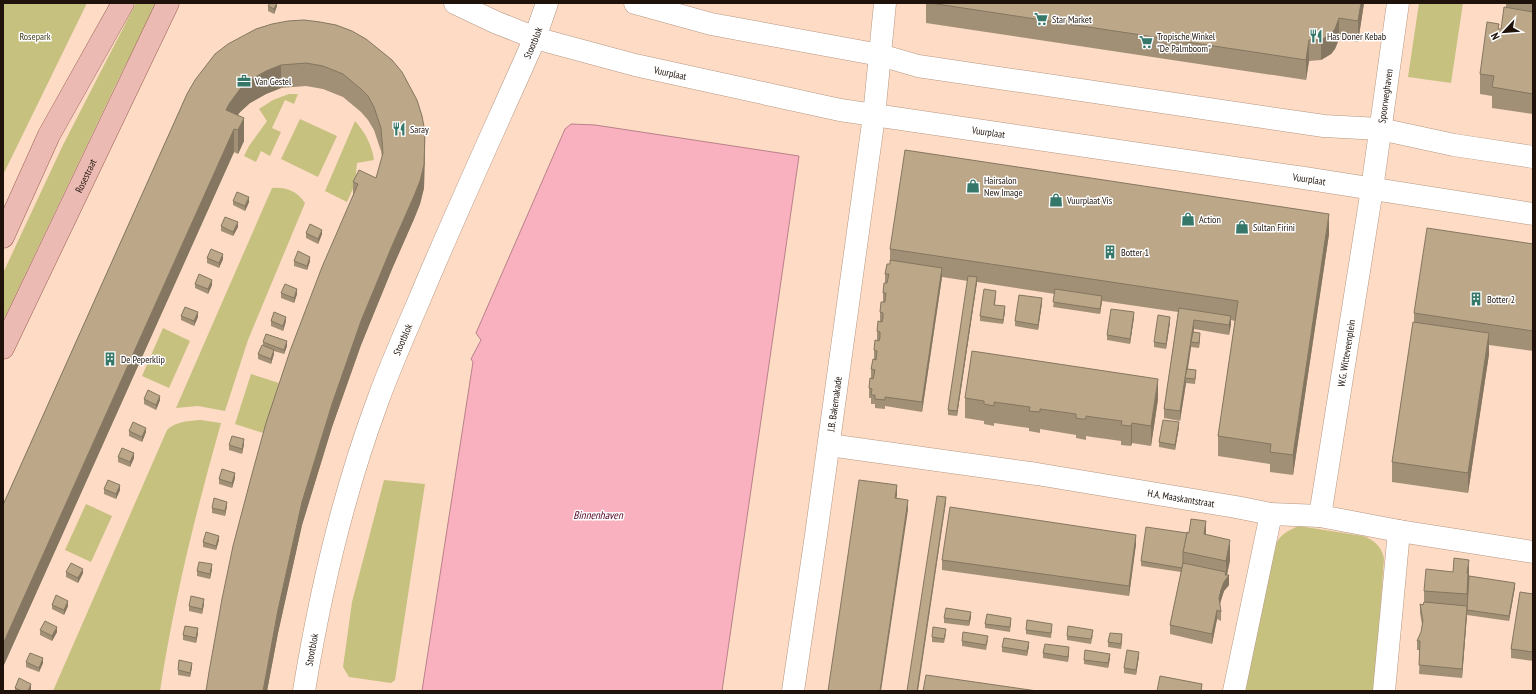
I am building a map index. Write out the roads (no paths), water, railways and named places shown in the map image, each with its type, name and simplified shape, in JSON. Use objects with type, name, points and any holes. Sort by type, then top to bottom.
[{"type":"main road","points":[[3,237],[49,135],[123,3]]},
{"type":"main road","name":"Rosestraat","points":[[3,348],[168,3]]},
{"type":"street","name":"Vuurplaat","points":[[455,3],[495,22],[535,38],[650,68],[840,110],[1304,178],[1533,214]]},
{"type":"street","name":"Stootblok","points":[[304,691],[330,560],[355,468],[376,406],[434,265],[535,38],[547,3]]},
{"type":"street","points":[[635,3],[711,24],[880,56],[918,66],[1316,125],[1380,129],[1454,145],[1533,157]]},
{"type":"street","name":"J.B. Bakemakade","points":[[792,691],[829,445],[837,375],[874,116],[885,3]]},
{"type":"street","name":"Spoorweghaven","points":[[1372,189],[1398,3]]},
{"type":"street","name":"W.G. Witteveenplein","points":[[1320,516],[1372,189]]},
{"type":"street","name":"H.A. Maaskantstraat","points":[[829,445],[1037,474],[1271,514],[1320,516],[1399,531],[1533,552]]},
{"type":"street","points":[[1234,691],[1271,514]]},
{"type":"street","points":[[1384,691],[1399,531]]},
{"type":"water","name":"Binnenhaven","points":[[571,124],[595,125],[799,156],[722,691],[422,691],[473,362],[471,359],[481,340],[476,333],[565,129]]},
{"type":"place","name":"Star Market","points":[[1041,19]]},
{"type":"place","name":"Has Doner Kebab","points":[[1316,36]]},
{"type":"place","name":"Tropische Winkel \"De Palmboom\"","points":[[1146,42]]},
{"type":"place","name":"Van Gestel","points":[[244,81]]},
{"type":"place","name":"Saray","points":[[399,129]]},
{"type":"place","name":"Hairsalon New Image","points":[[973,186]]},
{"type":"place","name":"Vuurplaat Vis","points":[[1056,200]]},
{"type":"place","name":"Action","points":[[1188,219]]},
{"type":"place","name":"Sultan Firini","points":[[1242,227]]},
{"type":"place","name":"Botter 1","points":[[1110,252]]},
{"type":"place","name":"Botter 2","points":[[1476,299]]},
{"type":"place","name":"De Peperklip","points":[[110,359]]},
{"type":"park label","name":"Rosepark","points":[[35,36]]}]
